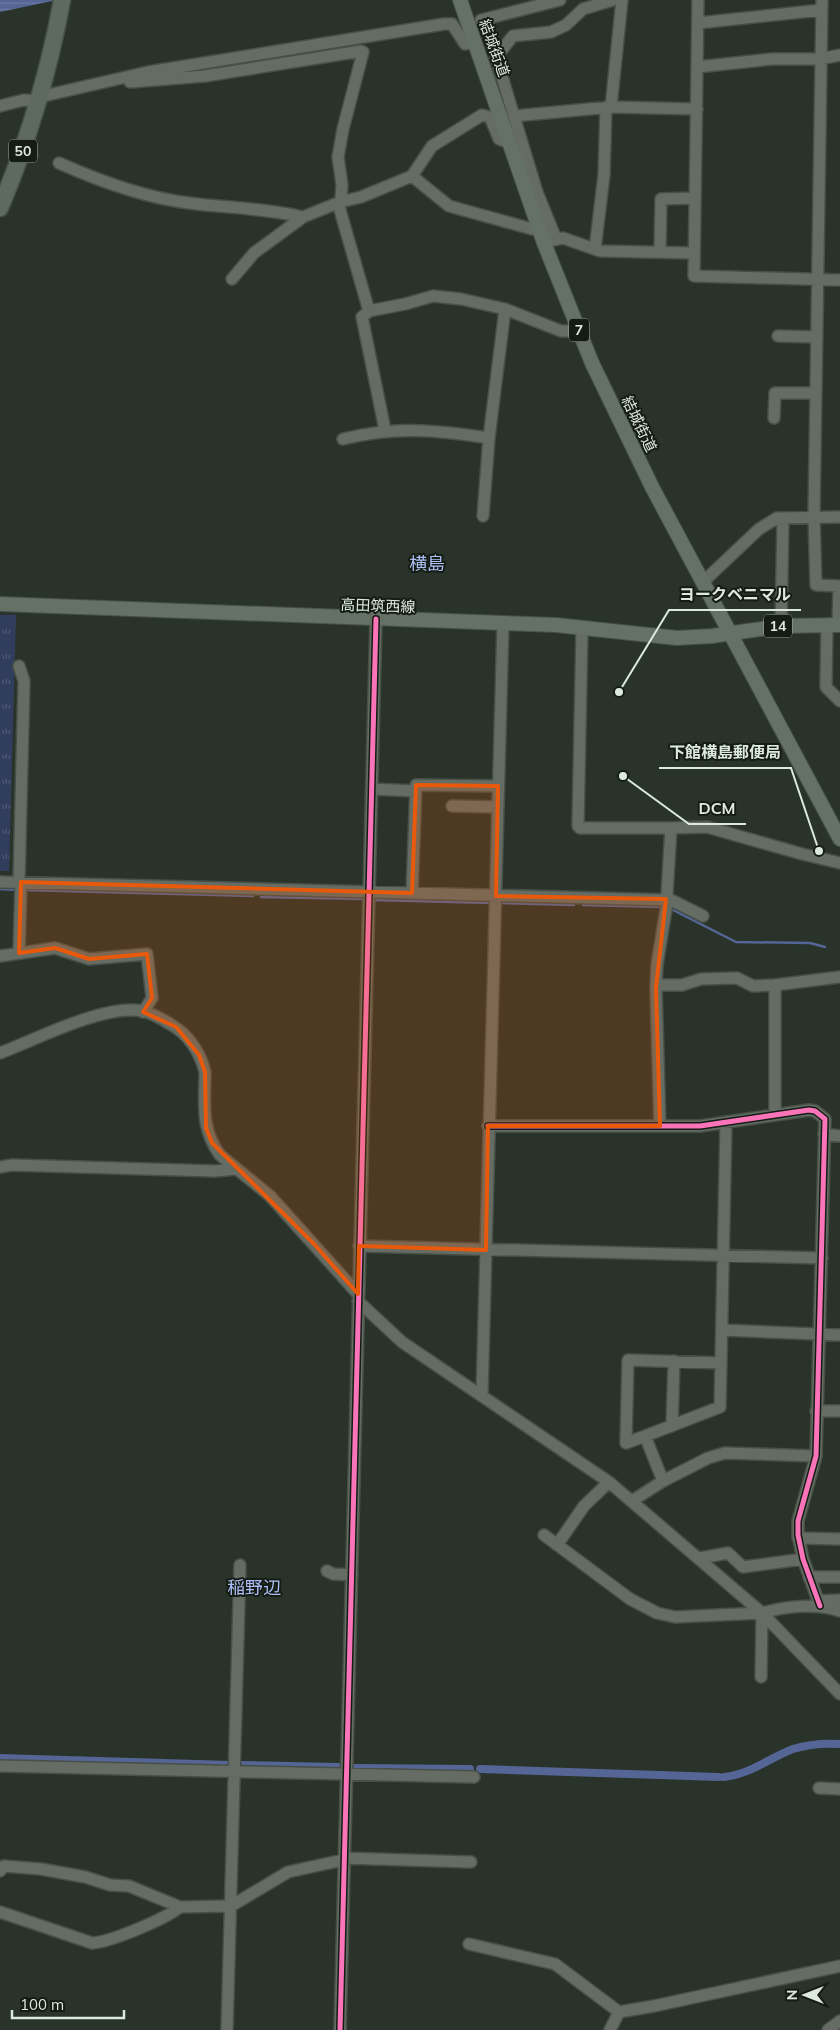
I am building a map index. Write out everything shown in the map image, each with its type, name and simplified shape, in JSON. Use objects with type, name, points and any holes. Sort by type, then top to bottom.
[{"type":"highway","name":"50","points":[[0,208],[28,138],[40,97],[62,0]]},
{"type":"main road","name":"結城街道","points":[[462,5],[510,143],[532,193],[539,226],[550,241],[579,331],[592,363],[652,487],[840,839]]},
{"type":"main road","name":"高田筑西線","points":[[0,604],[503,623],[582,628],[677,638],[731,634]]},
{"type":"main road","name":"14","points":[[731,634],[781,626],[835,625]]},
{"type":"street","points":[[480,20],[560,0]]},
{"type":"street","points":[[613,0],[583,9],[566,24],[551,32],[517,34],[496,57],[514,116],[532,193],[550,241],[563,238],[600,251],[694,253]]},
{"type":"street","points":[[594,249],[604,175],[608,107],[622,0]]},
{"type":"street","points":[[698,0],[694,276],[840,280]]},
{"type":"street","points":[[698,23],[822,5],[814,517],[816,585],[839,586],[826,687],[840,701]]},
{"type":"street","points":[[0,106],[148,72],[444,24],[452,24],[465,44],[475,42]]},
{"type":"street","points":[[130,82],[205,76],[363,52],[343,129],[338,158],[342,185],[340,210],[369,311]]},
{"type":"street","points":[[697,66],[772,59],[820,59],[840,56]]},
{"type":"street","points":[[514,116],[608,107],[697,109]]},
{"type":"street","points":[[232,279],[254,253],[303,217],[340,202],[361,197],[412,176],[432,146],[482,115],[490,117],[499,139],[510,143]]},
{"type":"street","points":[[59,163],[88,176],[164,198],[196,204],[248,208],[303,217]]},
{"type":"street","points":[[412,176],[449,206],[532,228],[539,226]]},
{"type":"street","points":[[660,252],[661,199],[695,198]]},
{"type":"street","points":[[384,430],[362,317],[369,311],[433,296],[461,299],[504,309],[561,330],[579,331]]},
{"type":"street","points":[[483,516],[489,438],[504,309]]},
{"type":"street","points":[[778,336],[817,337]]},
{"type":"street","points":[[774,418],[775,392],[816,393]]},
{"type":"street","points":[[343,438],[384,430],[442,431],[489,438]]},
{"type":"street","points":[[703,582],[759,529],[777,518],[840,517]]},
{"type":"street","points":[[781,626],[783,518]]},
{"type":"street","points":[[340,2030],[376,619]]},
{"type":"street","points":[[482,1395],[503,623]]},
{"type":"street","points":[[582,628],[578,826],[580,828],[707,827],[840,863]]},
{"type":"street","points":[[19,666],[24,681],[19,953]]},
{"type":"street","points":[[412,893],[416,785],[498,786]]},
{"type":"street","points":[[372,789],[415,791]]},
{"type":"street","points":[[452,806],[498,807]]},
{"type":"street","points":[[660,1126],[656,985],[666,905],[671,828]]},
{"type":"street","points":[[0,882],[20,886],[369,897],[412,893],[666,905],[671,900],[703,916]]},
{"type":"street","points":[[0,956],[55,948],[89,958],[147,954],[152,998],[143,1012]]},
{"type":"street","points":[[656,985],[682,985],[701,979],[737,978],[753,986],[840,977]]},
{"type":"street","points":[[775,985],[775,1115]]},
{"type":"street","points":[[0,1053],[77,1022],[114,1011],[143,1012],[176,1027],[193,1043],[205,1072],[204,1120],[208,1137],[220,1155],[283,1209],[358,1298],[402,1342],[609,1482],[762,1613],[840,1694]]},
{"type":"street","points":[[488,1126],[700,1126],[815,1111],[825,1119],[816,1456],[798,1521],[798,1538],[803,1560],[819,1604]]},
{"type":"street","points":[[721,1363],[628,1360],[626,1444],[720,1407],[724,1256],[726,1123]]},
{"type":"street","points":[[824,1134],[840,1136]]},
{"type":"street","points":[[0,1167],[12,1165],[215,1171],[236,1168]]},
{"type":"street","points":[[359,1246],[822,1258]]},
{"type":"street","points":[[722,1330],[840,1335]]},
{"type":"street","points":[[672,1426],[674,1361]]},
{"type":"street","points":[[816,1411],[840,1411]]},
{"type":"street","points":[[644,1436],[663,1481]]},
{"type":"street","points":[[632,1501],[663,1481],[708,1458],[725,1453],[816,1456]]},
{"type":"street","points":[[557,1545],[584,1506],[609,1482]]},
{"type":"street","points":[[544,1535],[630,1598],[657,1613],[675,1616],[762,1613],[840,1600]]},
{"type":"street","points":[[798,1538],[840,1539]]},
{"type":"street","points":[[700,1558],[728,1553],[743,1567],[803,1560]]},
{"type":"street","points":[[227,2030],[240,1565]]},
{"type":"street","points":[[327,1571],[352,1575]]},
{"type":"street","points":[[809,1576],[840,1577]]},
{"type":"street","points":[[819,1604],[840,1611]]},
{"type":"street","points":[[761,1677],[762,1613]]},
{"type":"street","points":[[0,1766],[235,1773],[474,1777]]},
{"type":"street","points":[[819,1788],[840,1789]]},
{"type":"street","points":[[0,1871],[4,1866],[19,1866],[85,1877],[110,1884],[129,1886],[180,1907],[230,1906],[288,1872],[343,1859],[471,1862]]},
{"type":"street","points":[[0,1912],[92,1943],[104,1941],[161,1919],[180,1907]]},
{"type":"street","points":[[469,1944],[555,1964],[619,2012],[840,1966]]},
{"type":"street","points":[[610,2030],[619,2012]]},
{"type":"street","points":[[828,2030],[840,2022]]},
{"type":"highlighted area","points":[[416,785],[498,786],[496,896],[666,899],[656,988],[660,1126],[488,1126],[486,1250],[359,1246],[358,1294],[314,1244],[212,1143],[206,1128],[205,1072],[199,1055],[176,1027],[143,1012],[152,998],[147,954],[89,959],[55,948],[19,953],[21,882],[412,893]]},
{"type":"green space","points":[[0,615],[16,615],[9,871],[0,871]]},
{"type":"shaded area","points":[[0,0],[57,0],[0,12]]},
{"type":"waterway","points":[[0,889],[18,890]]},
{"type":"waterway","points":[[24,890],[253,896]]},
{"type":"waterway","points":[[261,897],[365,899]]},
{"type":"waterway","points":[[373,900],[492,903]]},
{"type":"waterway","points":[[500,903],[574,905]]},
{"type":"waterway","points":[[583,905],[664,907]]},
{"type":"waterway","points":[[669,908],[736,942],[810,943],[825,947]]},
{"type":"waterway","points":[[724,1777],[743,1773],[793,1749],[816,1744],[840,1744]]},
{"type":"waterway","points":[[0,1758],[230,1765]]},
{"type":"waterway","points":[[240,1765],[338,1767]]},
{"type":"waterway","points":[[354,1768],[470,1769]]},
{"type":"waterway","points":[[480,1769],[719,1777]]},
{"type":"cycle path","points":[[340,2030],[376,619]]},
{"type":"cycle path","points":[[488,1126],[700,1126],[809,1110],[815,1111],[825,1119],[816,1456],[798,1521],[798,1535],[803,1559],[820,1606]]},
{"type":"place","name":"ヨークベニマル","points":[[619,692]]},
{"type":"place","name":"DCM","points":[[623,776]]},
{"type":"place","name":"下館横島郵便局","points":[[819,851]]},
{"type":"district","name":"横島","points":[[427,564]]},
{"type":"district","name":"稲野辺","points":[[254,1588]]}]
